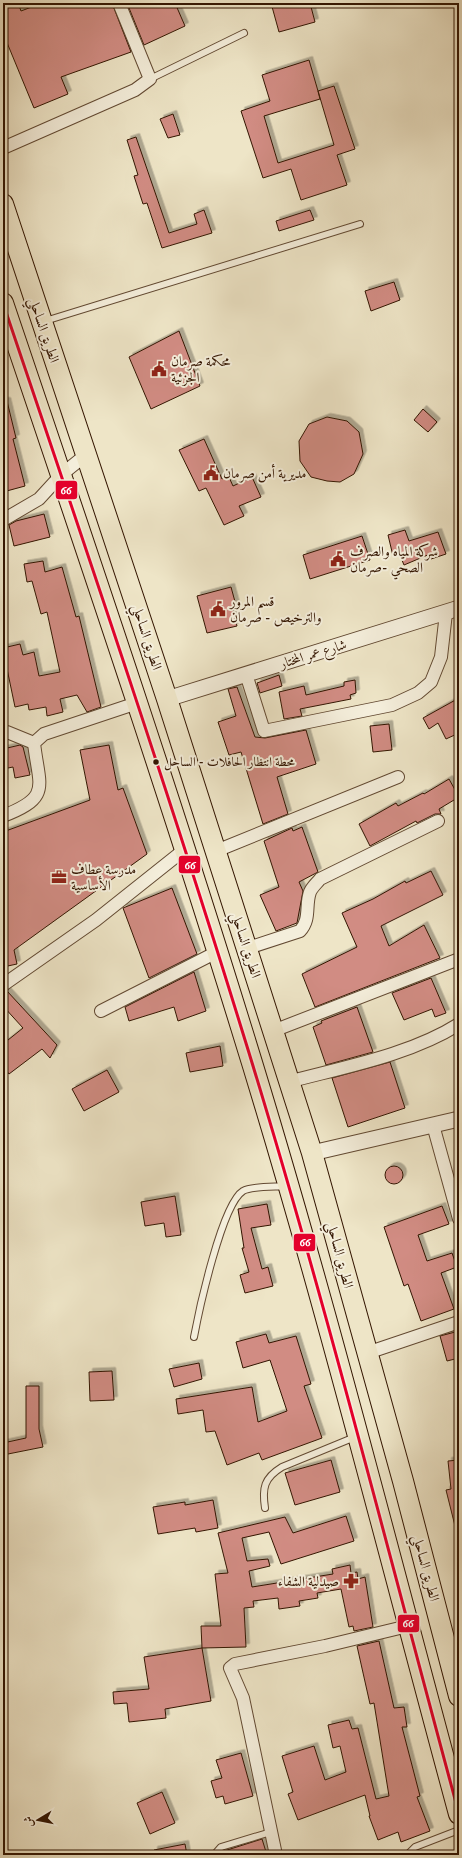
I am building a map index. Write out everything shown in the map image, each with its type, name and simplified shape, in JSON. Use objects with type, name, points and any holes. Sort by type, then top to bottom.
[{"type":"highway","name":"الطريق الساحلي","points":[[3,204],[167,699],[248,948],[288,1082],[312,1153],[403,1482],[453,1646],[459,1696]]},
{"type":"highway","points":[[3,303],[137,703],[242,1029],[288,1186],[358,1436],[459,1814]]},
{"type":"highway","points":[[373,1491],[403,1482]]},
{"type":"street","points":[[3,148],[134,90],[150,79],[119,3]]},
{"type":"street","points":[[3,520],[39,498],[61,475],[87,454]]},
{"type":"street","points":[[246,674],[264,732],[392,705],[418,693],[431,682],[441,657],[452,611]]},
{"type":"street","name":"شارع عمر المختار","points":[[167,699],[452,611]]},
{"type":"street","points":[[34,743],[44,734],[137,703]]},
{"type":"street","points":[[3,732],[7,732],[34,743]]},
{"type":"street","points":[[3,816],[14,812],[37,797],[41,787],[34,743]]},
{"type":"street","points":[[216,851],[398,777]]},
{"type":"street","points":[[248,948],[300,931],[305,925],[307,919],[310,892],[320,879],[438,820]]},
{"type":"street","points":[[3,985],[96,920],[184,850]]},
{"type":"street","points":[[101,1011],[217,952]]},
{"type":"street","points":[[273,1031],[459,959]]},
{"type":"street","points":[[288,1082],[388,1055],[434,1037],[459,1024]]},
{"type":"street","points":[[312,1153],[459,1120]]},
{"type":"street","points":[[434,1125],[459,1220]]},
{"type":"street","points":[[367,1353],[459,1322]]},
{"type":"street","points":[[276,1855],[265,1794],[243,1698],[238,1684],[230,1672],[231,1666],[408,1626]]},
{"type":"lane","points":[[150,79],[244,33]]},
{"type":"lane","points":[[41,322],[360,224]]},
{"type":"lane","points":[[194,1337],[198,1313],[223,1224],[233,1202],[244,1191],[288,1186]]},
{"type":"lane","points":[[265,1508],[263,1490],[272,1473],[282,1467],[358,1436]]},
{"type":"lane","points":[[407,1855],[415,1847],[459,1830]]},
{"type":"lane","points":[[214,1855],[221,1847],[271,1832]]},
{"type":"building","points":[[18,3],[21,11],[42,3],[112,3],[131,52],[61,77],[68,94],[34,108],[3,33],[3,8]]},
{"type":"building","points":[[127,3],[175,3],[185,26],[144,45]]},
{"type":"building","points":[[271,3],[310,3],[315,22],[279,32]]},
{"type":"building","points":[[309,60],[318,91],[334,86],[355,149],[337,155],[347,185],[301,200],[291,169],[263,178],[241,111],[270,101],[262,75]],"holes":[[[318,91],[334,145],[278,163],[264,116],[320,99]]]},
{"type":"building","points":[[173,114],[180,135],[168,138],[160,119]]},
{"type":"building","points":[[136,137],[169,233],[197,224],[194,214],[204,210],[212,233],[162,248],[147,203],[143,204],[134,176],[138,175],[127,140]]},
{"type":"building","points":[[310,210],[314,220],[279,231],[276,221]]},
{"type":"building","points":[[394,282],[400,300],[371,311],[365,291]]},
{"type":"building","points":[[179,331],[200,386],[151,409],[129,357]]},
{"type":"building","points":[[3,401],[7,401],[16,438],[13,439],[25,486],[3,492]]},
{"type":"building","points":[[423,409],[437,422],[428,432],[414,420]]},
{"type":"building","points":[[327,417],[347,421],[359,432],[363,454],[354,474],[340,482],[327,481],[311,477],[300,461],[299,441],[309,424]]},
{"type":"building","points":[[204,439],[222,479],[228,475],[233,486],[252,477],[261,497],[239,506],[244,516],[224,525],[206,488],[199,491],[179,450]]},
{"type":"building","points":[[44,514],[50,537],[14,546],[9,525],[16,521]]},
{"type":"building","points":[[405,530],[409,541],[438,532],[446,554],[431,559],[430,554],[404,565],[399,553],[393,556],[388,535]]},
{"type":"building","points":[[362,536],[370,560],[310,579],[303,555]]},
{"type":"building","points":[[43,561],[45,572],[62,567],[76,617],[79,616],[101,707],[87,712],[77,695],[60,699],[63,712],[47,716],[46,707],[29,710],[28,704],[15,707],[6,664],[3,664],[3,648],[20,644],[23,655],[34,652],[39,676],[60,672],[47,612],[41,614],[32,581],[27,582],[24,564]]},
{"type":"building","name":"قسم المرور والترخيص - صرمان","points":[[231,587],[237,609],[233,610],[237,626],[207,633],[197,596]]},
{"type":"building","points":[[279,675],[282,686],[260,693],[257,683]]},
{"type":"building","points":[[355,680],[356,693],[350,695],[351,699],[300,709],[302,716],[284,719],[279,692],[304,686],[306,695],[344,686],[344,682]]},
{"type":"building","points":[[237,687],[255,737],[265,738],[306,730],[316,764],[277,777],[288,814],[263,824],[241,752],[229,755],[218,722],[236,716],[228,689]]},
{"type":"building","points":[[459,698],[459,733],[446,739],[438,723],[429,729],[423,718]]},
{"type":"building","points":[[389,724],[392,750],[373,752],[370,726]]},
{"type":"building","points":[[20,745],[23,747],[30,775],[15,778],[13,767],[3,769],[3,749]]},
{"type":"building","name":"مدرسة عطاف الأساسية","points":[[109,745],[118,790],[123,788],[147,854],[14,950],[17,964],[3,967],[3,832],[90,800],[80,750]]},
{"type":"building","points":[[449,779],[459,797],[439,809],[441,814],[435,814],[417,823],[416,821],[370,846],[359,824],[396,803],[398,806],[423,793],[424,794]]},
{"type":"building","points":[[302,827],[318,872],[299,882],[303,891],[297,923],[276,931],[260,895],[279,887],[264,841],[292,828],[293,831]]},
{"type":"building","points":[[431,871],[443,895],[381,926],[389,946],[424,925],[440,958],[315,1007],[302,974],[357,947],[342,913],[373,899],[405,881],[406,883]]},
{"type":"building","points":[[172,888],[197,954],[149,978],[123,908]]},
{"type":"building","points":[[194,972],[206,1011],[178,1021],[174,1007],[129,1021],[125,1007]]},
{"type":"building","points":[[431,978],[446,1013],[435,1017],[432,1009],[404,1020],[392,993]]},
{"type":"building","points":[[7,991],[57,1045],[50,1058],[42,1049],[9,1074],[3,1066],[3,1044],[23,1028],[3,1006],[3,992]]},
{"type":"building","points":[[357,1007],[373,1052],[326,1065],[313,1027],[322,1023],[321,1021]]},
{"type":"building","points":[[220,1046],[223,1066],[190,1072],[186,1053]]},
{"type":"building","points":[[390,1062],[405,1108],[348,1127],[332,1078]]},
{"type":"building","points":[[107,1070],[119,1092],[84,1111],[72,1089]]},
{"type":"building","points":[[394,1166],[400,1169],[403,1175],[400,1181],[394,1184],[388,1181],[385,1175],[388,1169]]},
{"type":"building","points":[[175,1196],[181,1235],[166,1237],[164,1223],[145,1226],[141,1202]]},
{"type":"building","points":[[267,1204],[271,1225],[251,1228],[262,1269],[268,1267],[273,1286],[245,1293],[240,1275],[249,1272],[242,1248],[244,1248],[238,1209]]},
{"type":"building","points":[[442,1206],[449,1224],[418,1235],[427,1261],[452,1253],[457,1267],[441,1273],[454,1309],[421,1321],[408,1284],[404,1286],[384,1227]]},
{"type":"building","points":[[459,1331],[459,1358],[447,1361],[440,1336]]},
{"type":"building","points":[[266,1334],[269,1343],[296,1336],[311,1384],[304,1386],[322,1438],[262,1460],[259,1453],[227,1465],[215,1431],[206,1432],[203,1410],[178,1414],[176,1399],[252,1387],[258,1422],[287,1411],[270,1360],[243,1368],[236,1342]]},
{"type":"building","points":[[199,1363],[202,1379],[174,1387],[169,1369]]},
{"type":"building","points":[[112,1371],[114,1400],[90,1401],[89,1372]]},
{"type":"building","points":[[26,1386],[39,1386],[39,1429],[43,1447],[3,1455],[3,1443],[26,1438]]},
{"type":"building","points":[[331,1460],[340,1492],[295,1505],[285,1473]]},
{"type":"building","points":[[459,1460],[459,1526],[455,1526],[446,1490],[451,1489],[448,1461]]},
{"type":"building","points":[[213,1500],[218,1528],[196,1532],[195,1528],[158,1534],[153,1507],[185,1502],[185,1505]]},
{"type":"building","points":[[346,1516],[354,1541],[281,1564],[269,1532],[242,1538],[247,1561],[268,1559],[270,1566],[249,1571],[252,1587],[333,1574],[332,1569],[350,1565],[351,1573],[357,1572],[358,1579],[365,1577],[373,1627],[354,1631],[353,1626],[349,1627],[341,1589],[317,1593],[318,1598],[299,1601],[300,1606],[279,1609],[278,1598],[253,1601],[254,1607],[244,1608],[246,1647],[202,1648],[201,1626],[221,1626],[215,1574],[228,1573],[218,1533],[285,1517],[293,1533]]},
{"type":"building","points":[[379,1641],[394,1708],[404,1707],[407,1727],[402,1727],[420,1796],[417,1797],[430,1831],[401,1842],[398,1832],[378,1840],[369,1816],[365,1795],[298,1820],[288,1794],[293,1792],[282,1756],[314,1746],[325,1780],[346,1772],[340,1746],[333,1748],[328,1725],[349,1720],[352,1729],[358,1728],[376,1799],[389,1796],[374,1703],[370,1704],[357,1646]]},
{"type":"building","points":[[202,1648],[211,1701],[165,1709],[166,1718],[129,1722],[127,1703],[114,1704],[113,1692],[149,1689],[144,1657]]},
{"type":"building","points":[[241,1753],[253,1796],[225,1804],[223,1796],[216,1798],[211,1781],[222,1778],[216,1760]]},
{"type":"building","points":[[162,1792],[175,1823],[150,1834],[137,1803]]},
{"type":"building","points":[[262,1839],[267,1855],[220,1855],[224,1851]]},
{"type":"building","points":[[185,1844],[187,1855],[154,1855],[154,1850]]},
{"type":"transit line","name":"66","points":[[3,303],[154,754],[213,936],[271,1125],[327,1321],[459,1814]]},
{"type":"place","name":"محكمة صرمان الجزئية","points":[[159,369]]},
{"type":"place","name":"مديرية أمن صرمان","points":[[211,473]]},
{"type":"place","name":"شركة المياه والصرف الصحي -صرمان","points":[[338,559]]},
{"type":"place","name":"قسم المرور والترخيص - صرمان","points":[[218,609]]},
{"type":"place","name":"محطة انتظار الحافلات - الساحل","points":[[156,762]]},
{"type":"place","name":"مدرسة عطاف الأساسية","points":[[59,877]]},
{"type":"place","name":"صيدلية الشفاء","points":[[351,1581]]}]
